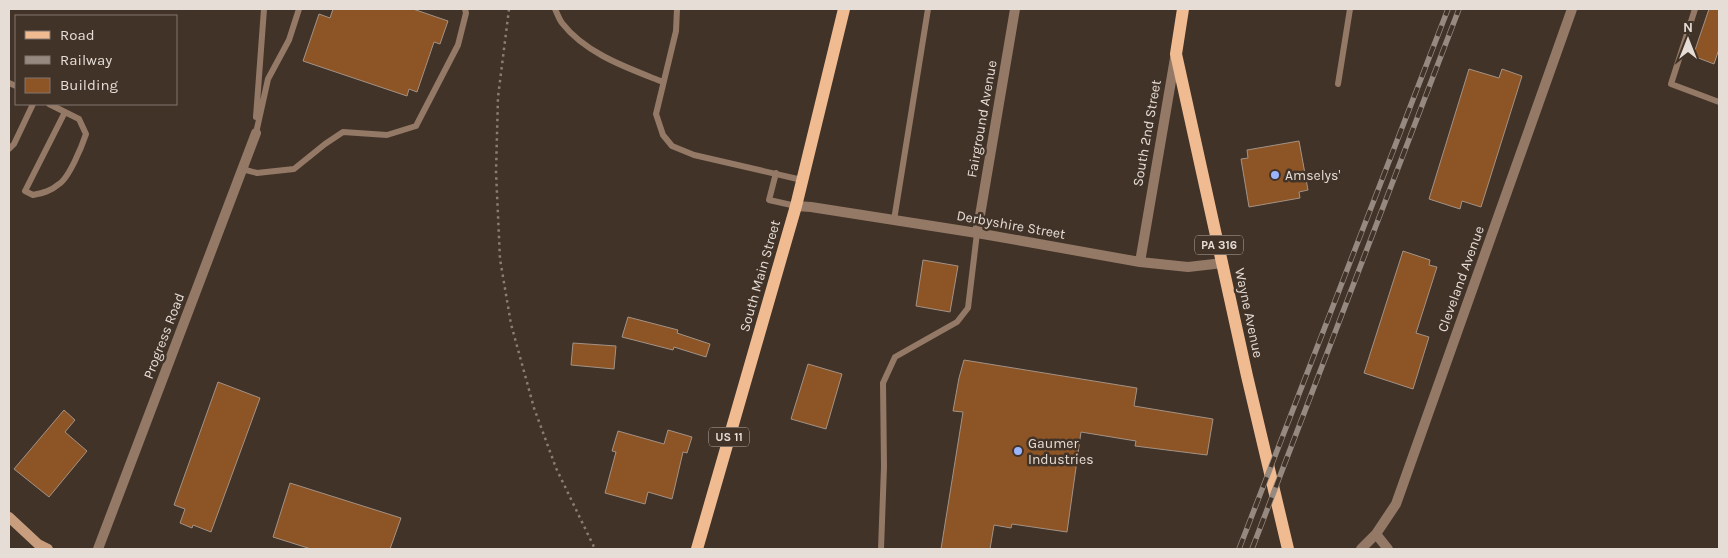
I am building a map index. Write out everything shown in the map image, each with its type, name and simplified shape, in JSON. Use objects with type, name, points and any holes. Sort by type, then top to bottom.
[{"type":"main road","name":"South Main Street","points":[[698,549],[796,206],[844,9]]},
{"type":"main road","name":"South 2nd Street","points":[[1176,54],[1183,9]]},
{"type":"main road","name":"Wayne Avenue","points":[[1176,54],[1288,549]]},
{"type":"street","name":"Fairground Avenue","points":[[977,233],[1015,9]]},
{"type":"street","name":"Cleveland Avenue","points":[[1361,549],[1376,534],[1396,504],[1572,9]]},
{"type":"street","name":"South 2nd Street","points":[[1140,262],[1176,54]]},
{"type":"street","name":"Progress Road","points":[[98,549],[256,133]]},
{"type":"street","name":"Derbyshire Street","points":[[796,206],[977,233],[1140,262],[1188,267],[1223,263]]},
{"type":"street","points":[[9,517],[38,544],[48,549]]},
{"type":"street","points":[[1376,534],[1388,549]]},
{"type":"lane","points":[[256,133],[258,78],[264,9]]},
{"type":"lane","points":[[256,133],[268,79],[288,40],[299,9]]},
{"type":"lane","points":[[242,169],[256,173],[294,169],[325,144],[344,132],[387,135],[416,126],[458,45],[466,13],[465,9]]},
{"type":"lane","points":[[555,9],[561,22],[580,41],[602,55],[663,82]]},
{"type":"lane","points":[[677,9],[676,31],[656,114],[663,135],[672,146],[694,155],[802,180]]},
{"type":"lane","points":[[894,220],[928,9]]},
{"type":"lane","points":[[1338,84],[1350,9]]},
{"type":"lane","points":[[1695,9],[1671,84],[1719,101]]},
{"type":"lane","points":[[9,149],[14,144],[33,105]]},
{"type":"lane","points":[[51,105],[65,112],[79,119],[86,134],[82,147],[62,183],[47,192],[33,195],[25,191],[65,112]]},
{"type":"lane","points":[[776,174],[769,200],[796,206]]},
{"type":"lane","points":[[880,549],[884,467],[883,383],[895,357],[957,322],[968,308],[977,233]]},
{"type":"path","points":[[508,9],[498,97],[496,172],[500,259],[511,324],[534,408],[556,468],[595,549]]},
{"type":"building","points":[[333,9],[413,9],[448,21],[440,44],[434,42],[417,92],[409,89],[407,96],[303,61],[319,14],[330,18]]},
{"type":"building","points":[[1709,9],[1719,9],[1719,49],[1714,64],[1693,56]]},
{"type":"building","points":[[1469,69],[1499,78],[1502,69],[1522,76],[1481,207],[1462,201],[1460,209],[1429,199]]},
{"type":"building","name":"Amselys'","points":[[1299,141],[1308,190],[1299,192],[1300,198],[1249,207],[1241,159],[1248,158],[1247,150]]},
{"type":"building","points":[[1403,251],[1430,260],[1429,265],[1437,267],[1416,333],[1429,337],[1413,389],[1364,373]]},
{"type":"building","points":[[923,260],[958,266],[950,312],[916,306]]},
{"type":"building","points":[[628,317],[678,330],[677,333],[710,344],[706,357],[674,347],[673,350],[622,337]]},
{"type":"building","points":[[573,343],[616,346],[614,369],[571,365]]},
{"type":"building","name":"Gaumer Industries","points":[[964,360],[1137,388],[1134,406],[1213,419],[1207,455],[1135,446],[1136,441],[1081,432],[1067,532],[1012,524],[1011,528],[994,525],[990,549],[941,549],[963,412],[953,411]]},
{"type":"building","points":[[808,364],[842,374],[826,429],[791,419]]},
{"type":"building","points":[[218,382],[260,398],[211,532],[193,525],[192,528],[180,523],[185,509],[174,505]]},
{"type":"building","points":[[64,410],[75,420],[65,432],[87,451],[49,497],[14,469]]},
{"type":"building","points":[[668,430],[692,437],[687,453],[683,452],[672,499],[648,492],[645,504],[605,493],[616,452],[612,451],[618,431],[664,444]]},
{"type":"building","points":[[290,483],[401,518],[390,549],[311,549],[273,537]]},
{"type":"railway","points":[[1239,549],[1448,9]]},
{"type":"railway","points":[[1252,549],[1459,9]]},
{"type":"place","name":"Amselys'","points":[[1275,175]]},
{"type":"place","name":"Gaumer Industries","points":[[1018,451]]}]
